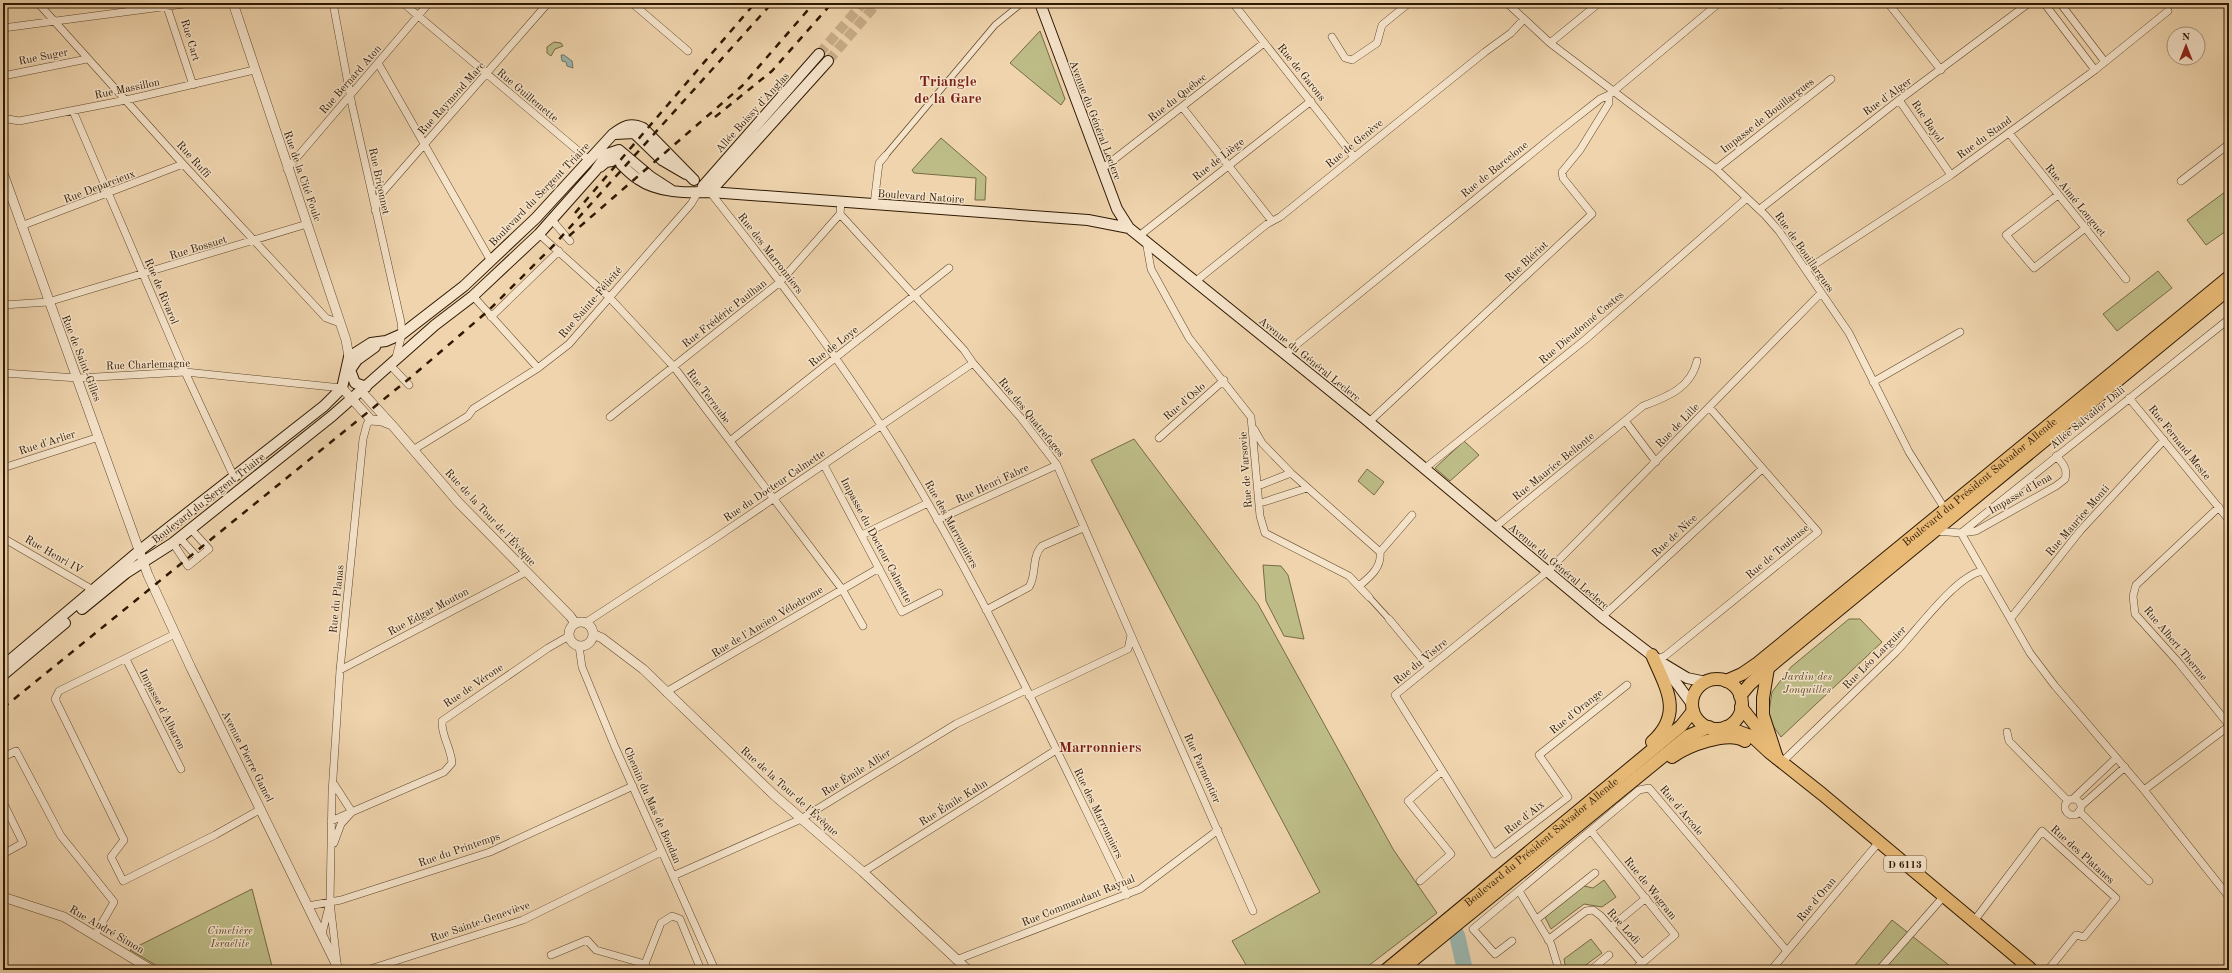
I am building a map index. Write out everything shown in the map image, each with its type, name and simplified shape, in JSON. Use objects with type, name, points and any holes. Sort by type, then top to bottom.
[{"type":"main road","name":"Avenue du Général Leclerc","points":[[1040,3],[1117,209],[1129,228],[1369,422],[1602,617],[1657,659],[1687,678],[1706,682]]},
{"type":"main road","name":"Allée Boissy d'Anglas","points":[[704,190],[819,54]]},
{"type":"main road","name":"Allée Boissy d'Anglas","points":[[704,190],[828,61]]},
{"type":"main road","name":"Boulevard Natoire","points":[[613,134],[625,126],[634,124],[643,128],[674,157],[704,190]]},
{"type":"main road","name":"Boulevard du Sergent Triaire","points":[[349,357],[370,343],[386,341],[402,334],[464,286],[536,218],[613,134]]},
{"type":"main road","name":"Boulevard Natoire","points":[[607,154],[619,150],[651,177],[671,190],[704,190],[841,202],[1088,220],[1129,228]]},
{"type":"main road","name":"Boulevard du Sergent Triaire","points":[[3,675],[126,573],[176,540],[352,399],[435,325],[473,296],[539,234],[595,171],[607,154]]},
{"type":"main road","points":[[595,171],[606,162],[617,160],[638,180],[659,189],[671,190]]},
{"type":"main road","name":"Boulevard du Président Salvador Allende","points":[[1386,970],[1681,726],[1692,707],[1696,691],[1706,682],[1719,680],[1726,681],[1742,674],[1758,663],[2229,277]]},
{"type":"main road","name":"Boulevard du Président Salvador Allende","points":[[1401,970],[1688,736],[1709,728],[1726,727],[1736,719],[1741,702],[1750,684],[1768,668],[2229,289]]},
{"type":"main road","points":[[350,370],[368,351],[386,341]]},
{"type":"main road","points":[[349,357],[350,370],[355,383],[364,389]]},
{"type":"main road","points":[[342,388],[349,357]]},
{"type":"main road","name":"Boulevard du Sergent Triaire","points":[[3,666],[139,551],[324,406],[342,388]]},
{"type":"main road","name":"Avenue du Général Leclerc","points":[[1657,659],[1692,707]]},
{"type":"main road","points":[[1625,772],[1634,758],[1661,734],[1670,718],[1671,705],[1657,659]]},
{"type":"main road","points":[[1466,916],[1495,899],[1626,792],[1681,751],[1716,739],[1734,738],[1742,739],[1768,758],[1779,760],[1763,715],[1763,698],[1768,668]]},
{"type":"main road","points":[[1726,681],[1735,687],[1741,702]]},
{"type":"main road","name":"D 6113","points":[[1741,702],[1779,760]]},
{"type":"main road","points":[[1692,707],[1699,721],[1709,728]]},
{"type":"main road","name":"D 6113","points":[[1726,727],[1753,737],[2032,970]]},
{"type":"street","name":"Rue Ruffi","points":[[38,3],[55,20],[87,59],[326,318],[340,323]]},
{"type":"street","points":[[3,28],[167,5],[192,3]]},
{"type":"street","name":"Rue de la Cité Foulc","points":[[233,3],[287,169],[346,340],[349,357]]},
{"type":"street","name":"Rue Briçonnet","points":[[332,3],[375,211],[401,322],[402,334],[392,364]]},
{"type":"street","name":"Rue Guillemette","points":[[403,3],[486,75],[589,160]]},
{"type":"street","name":"Rue Bernard Aton","points":[[287,169],[429,3]]},
{"type":"street","name":"Rue Raymond Marc","points":[[375,211],[380,195],[548,3]]},
{"type":"street","points":[[632,3],[688,51]]},
{"type":"street","points":[[874,204],[879,163],[995,25],[1022,3]]},
{"type":"street","name":"Rue de Garons","points":[[1233,3],[1354,156]]},
{"type":"street","points":[[1332,37],[1345,58],[1352,60],[1374,46],[1384,22],[1409,3]]},
{"type":"street","name":"Rue de Bouillargues","points":[[1507,3],[1550,43],[1611,93],[1716,169],[1760,209],[1779,231],[1848,333],[1909,452],[1945,509]]},
{"type":"street","points":[[1550,43],[1599,3]]},
{"type":"street","name":"Rue de Barcelone","points":[[1285,354],[1558,132],[1600,99],[1611,93],[1719,3]]},
{"type":"street","points":[[1888,3],[1941,70]]},
{"type":"street","name":"Rue d'Alger","points":[[1760,209],[1900,100],[2029,3]]},
{"type":"street","points":[[2044,3],[2094,70]]},
{"type":"street","points":[[2060,3],[2105,62]]},
{"type":"street","name":"Rue Cart","points":[[167,5],[193,85]]},
{"type":"street","name":"Rue du Stand","points":[[1806,270],[1951,175],[2009,134],[2105,62],[2168,11]]},
{"type":"street","name":"Rue de Genève","points":[[1196,281],[1272,221],[1280,217],[1485,52],[1499,43],[1524,19]]},
{"type":"street","name":"Rue du Québec","points":[[1102,168],[1183,108],[1264,43]]},
{"type":"street","name":"Rue Suger","points":[[3,76],[87,59]]},
{"type":"street","points":[[378,63],[492,261]]},
{"type":"street","name":"Rue Massillon","points":[[3,118],[19,121],[73,111],[254,70]]},
{"type":"street","name":"Impasse de Bouillargues","points":[[1716,169],[1831,79]]},
{"type":"street","name":"Rue Blériot","points":[[1369,422],[1592,214],[1563,178],[1562,172],[1588,136],[1609,102],[1611,93]]},
{"type":"street","name":"Rue Bayol","points":[[1900,100],[1951,175]]},
{"type":"street","name":"Rue de Liège","points":[[1142,239],[1228,165],[1311,101]]},
{"type":"street","points":[[1183,108],[1272,221]]},
{"type":"street","name":"Rue de Rivarol","points":[[73,111],[185,372],[234,477]]},
{"type":"street","name":"Rue Aimé Longuet","points":[[2009,134],[2084,229],[2126,279]]},
{"type":"street","points":[[2181,181],[2229,144]]},
{"type":"street","name":"Rue Deparcieux","points":[[22,226],[108,195],[183,164]]},
{"type":"street","name":"Rue de Saint-Gilles","points":[[3,173],[48,302],[78,378],[139,551]]},
{"type":"street","name":"Rue des Marronniers","points":[[704,190],[780,282],[837,357],[928,503],[986,610],[1028,693],[1126,895]]},
{"type":"street","name":"Rue Sainte-Félicité","points":[[413,450],[538,368],[569,344],[690,204],[704,190]]},
{"type":"street","points":[[2058,195],[2006,235],[2034,268],[2084,229]]},
{"type":"street","name":"Rue Dieudonné Costes","points":[[1424,469],[1586,339],[1748,198]]},
{"type":"street","points":[[840,214],[841,202]]},
{"type":"street","name":"Rue Frédéric Paulhan","points":[[610,417],[780,282],[840,214]]},
{"type":"street","name":"Rue des Quatrefages","points":[[840,214],[964,350],[973,364],[1021,418],[1057,465],[1083,528],[1131,635]]},
{"type":"street","points":[[552,220],[570,241]]},
{"type":"street","name":"Rue Bossuet","points":[[3,305],[48,302],[143,275],[307,224]]},
{"type":"street","name":"Rue Terraube","points":[[539,234],[609,297],[674,366],[842,589],[863,626]]},
{"type":"street","name":"Rue de Varsovie","points":[[1142,239],[1151,269],[1189,338],[1224,380],[1251,417],[1261,526],[1265,533],[1271,538],[1349,576],[1369,596]]},
{"type":"street","points":[[491,317],[559,252]]},
{"type":"street","name":"Rue de Loye","points":[[730,441],[949,268]]},
{"type":"street","name":"Rue de Lille","points":[[1548,571],[1822,293]]},
{"type":"street","points":[[473,296],[538,368]]},
{"type":"street","name":"Allée Salvador Dali","points":[[1961,533],[1982,519],[2056,456],[2229,319]]},
{"type":"street","points":[[1873,382],[1960,332]]},
{"type":"street","name":"Rue Maurice Bellonte","points":[[1494,528],[1626,422],[1643,406],[1673,395],[1695,372],[1698,361]]},
{"type":"street","points":[[392,364],[409,385]]},
{"type":"street","name":"Rue du Docteur Calmette","points":[[585,623],[773,499],[973,364]]},
{"type":"street","name":"Rue Charlemagne","points":[[3,373],[78,378],[185,372],[342,388]]},
{"type":"street","name":"Rue d'Oslo","points":[[1159,438],[1224,380]]},
{"type":"street","points":[[342,388],[372,420],[382,420],[392,425]]},
{"type":"street","name":"Rue de la Tour de l'Évêque","points":[[364,389],[392,425],[458,502],[570,616],[575,623]]},
{"type":"street","name":"Rue Fernand Meste","points":[[2129,398],[2229,520]]},
{"type":"street","name":"Rue de Toulouse","points":[[1657,659],[1665,656],[1818,532],[1709,407]]},
{"type":"street","name":"Rue du Planas","points":[[338,969],[330,902],[333,849],[331,820],[340,670],[363,439],[367,424],[372,420]]},
{"type":"street","points":[[1626,422],[1656,462]]},
{"type":"street","points":[[1253,427],[1262,443],[1291,473],[1380,552],[1381,560],[1372,575],[1359,586]]},
{"type":"street","name":"Rue d'Arlier","points":[[3,468],[99,437]]},
{"type":"street","name":"Rue Maurice Monti","points":[[2011,618],[2080,531],[2164,440]]},
{"type":"street","name":"Impasse d'Iena","points":[[1961,533],[1976,531],[2065,479],[2067,472],[2064,465],[2056,456]]},
{"type":"street","name":"Impasse du Docteur Calmette","points":[[824,464],[902,612],[939,593]]},
{"type":"street","name":"Rue Henri Fabre","points":[[937,520],[1057,465]]},
{"type":"street","name":"Rue de Nice","points":[[1602,617],[1762,469]]},
{"type":"street","points":[[1258,486],[1291,473]]},
{"type":"street","points":[[1264,502],[1307,488]]},
{"type":"street","points":[[862,535],[928,503]]},
{"type":"street","name":"Rue Albert Therme","points":[[2219,507],[2136,585],[2133,596],[2135,614],[2179,663],[2229,725]]},
{"type":"street","points":[[1380,552],[1412,515]]},
{"type":"street","points":[[176,540],[188,566],[209,549],[190,528]]},
{"type":"street","points":[[986,610],[1029,587],[1032,582],[1038,550],[1042,546],[1083,528]]},
{"type":"street","points":[[1935,531],[1961,533],[2030,653],[2055,686],[2144,790],[2229,897]]},
{"type":"street","name":"Rue Henri IV","points":[[3,538],[93,590]]},
{"type":"street","points":[[176,540],[198,558]]},
{"type":"street","name":"Avenue Pierre Gamel","points":[[139,551],[175,634],[338,969]]},
{"type":"street","name":"Rue de l'Ancien Vélodrome","points":[[666,692],[879,568]]},
{"type":"street","name":"Rue du Vistre","points":[[1494,854],[1441,772],[1395,695],[1548,571]]},
{"type":"street","name":"Rue Léo Larguier","points":[[1779,760],[1912,636],[1919,624],[1965,579],[1982,571]]},
{"type":"street","name":"Rue Edgar Mouton","points":[[340,670],[526,572]]},
{"type":"street","points":[[1369,596],[1429,667]]},
{"type":"street","points":[[575,623],[585,623],[591,627],[592,634],[587,644],[579,646],[572,643],[569,636],[570,629],[575,623]]},
{"type":"street","points":[[175,634],[59,691],[55,699],[124,840],[111,857],[123,881],[215,835],[261,809]]},
{"type":"street","name":"Rue de la Tour de l'Évêque","points":[[592,634],[602,638],[642,669],[801,819],[862,872],[968,970]]},
{"type":"street","points":[[1028,693],[1128,649],[1131,635]]},
{"type":"street","name":"Rue Parmentier","points":[[1131,635],[1253,911]]},
{"type":"street","name":"Rue de Vérone","points":[[331,820],[444,772],[452,763],[452,754],[442,727],[442,721],[548,648],[569,636]]},
{"type":"street","name":"Chemin du Mas de Boudan","points":[[579,646],[582,667],[615,747],[715,970]]},
{"type":"street","name":"Impasse d'Albaron","points":[[126,659],[181,769]]},
{"type":"street","name":"Rue d'Orange","points":[[1568,797],[1539,755],[1627,685]]},
{"type":"street","name":"Rue Émile Allier","points":[[673,876],[801,819],[956,724],[1028,693]]},
{"type":"street","points":[[2144,790],[2229,725]]},
{"type":"street","points":[[2007,732],[2009,741],[2070,800],[2078,800],[2080,809],[2149,880]]},
{"type":"street","name":"Rue Émile Kahn","points":[[862,872],[1056,750]]},
{"type":"street","points":[[3,757],[16,751],[61,836],[114,902],[95,935]]},
{"type":"street","points":[[2116,758],[2065,805],[2067,812],[2075,814],[2125,767]]},
{"type":"street","points":[[1420,881],[1451,854],[1408,801],[1441,772]]},
{"type":"street","points":[[334,784],[352,812]]},
{"type":"street","name":"Rue du Printemps","points":[[308,906],[340,900],[490,852],[633,786]]},
{"type":"street","name":"Rue d'Arcole","points":[[1512,941],[1495,954],[1473,929],[1639,790],[1649,788],[1787,951]]},
{"type":"street","name":"Rue d'Aix","points":[[1494,854],[1568,797]]},
{"type":"street","points":[[3,854],[23,843],[5,806]]},
{"type":"street","name":"Rue de Vérone","points":[[333,849],[341,824],[352,812]]},
{"type":"street","name":"Rue Commandant Raynal","points":[[956,960],[1140,889],[1218,830]]},
{"type":"street","name":"Rue de Wagram","points":[[1591,831],[1676,935],[1634,970]]},
{"type":"street","name":"Rue des Platanes","points":[[1974,921],[2042,831],[2116,898],[2084,937],[2076,935],[2048,970]]},
{"type":"street","name":"Rue d'Oran","points":[[1771,970],[1879,842]]},
{"type":"street","name":"Rue Sainte-Geneviève","points":[[367,970],[523,920],[661,852]]},
{"type":"street","points":[[1537,919],[1595,873]]},
{"type":"street","points":[[1519,891],[1537,919],[1548,940],[1556,957],[1558,970]]},
{"type":"street","points":[[1879,970],[1944,896]]},
{"type":"street","name":"Rue André Simon","points":[[3,897],[64,917],[152,970]]},
{"type":"street","points":[[1611,927],[1646,898]]},
{"type":"street","name":"Rue du Planas","points":[[322,934],[330,902]]},
{"type":"street","name":"Rue Lodi","points":[[1548,940],[1586,911],[1593,910],[1601,916],[1642,963]]},
{"type":"street","points":[[551,955],[586,940],[596,950],[647,967],[661,923],[672,916],[680,919],[701,970]]},
{"type":"street","points":[[1591,970],[1609,955]]},
{"type":"green space","points":[[1040,31],[1065,99],[1061,105],[1010,63]]},
{"type":"green space","points":[[554,42],[561,43],[563,46],[555,49],[551,56],[547,53],[547,47]]},
{"type":"green space","points":[[941,138],[986,177],[985,200],[975,200],[976,178],[914,173],[912,170]]},
{"type":"green space","points":[[2229,189],[2229,229],[2206,245],[2187,220]]},
{"type":"green space","points":[[2158,271],[2172,288],[2117,331],[2103,314]]},
{"type":"green space","points":[[1134,439],[1258,604],[1393,849],[1437,913],[1363,970],[1249,970],[1232,941],[1320,892],[1091,460]]},
{"type":"green space","points":[[1464,441],[1479,455],[1450,481],[1435,468]]},
{"type":"green space","points":[[1367,469],[1384,482],[1374,495],[1358,481]]},
{"type":"green space","points":[[1263,565],[1281,566],[1288,575],[1304,639],[1284,636],[1266,601]]},
{"type":"green space","name":"Jardin des Jonquilles","points":[[1849,619],[1860,619],[1882,642],[1781,737],[1768,719],[1772,692],[1791,667]]},
{"type":"green space","points":[[1604,880],[1616,897],[1602,907],[1584,904],[1551,929],[1545,917],[1584,886],[1593,888]]},
{"type":"green space","name":"Cimetière Israélite","points":[[252,889],[273,970],[164,970],[130,950]]},
{"type":"green space","points":[[1892,920],[1955,970],[1851,970]]},
{"type":"green space","points":[[1591,939],[1602,953],[1579,970],[1566,970],[1564,959]]},
{"type":"water","points":[[561,55],[564,55],[572,61],[573,68],[567,66],[566,62],[562,61]]},
{"type":"waterway","points":[[1457,935],[1465,970]]},
{"type":"tunnel","points":[[819,54],[863,3]]},
{"type":"tunnel","points":[[828,61],[877,3]]},
{"type":"railway","points":[[575,213],[755,3]]},
{"type":"railway","points":[[3,708],[410,378],[488,311],[554,245],[772,3]]},
{"type":"railway","points":[[569,236],[742,86],[814,3]]},
{"type":"railway","points":[[715,117],[772,71],[832,3]]},
{"type":"district","name":"Triangle de la Gare","points":[[948,90]]},
{"type":"district","name":"Marronniers","points":[[1100,747]]}]
